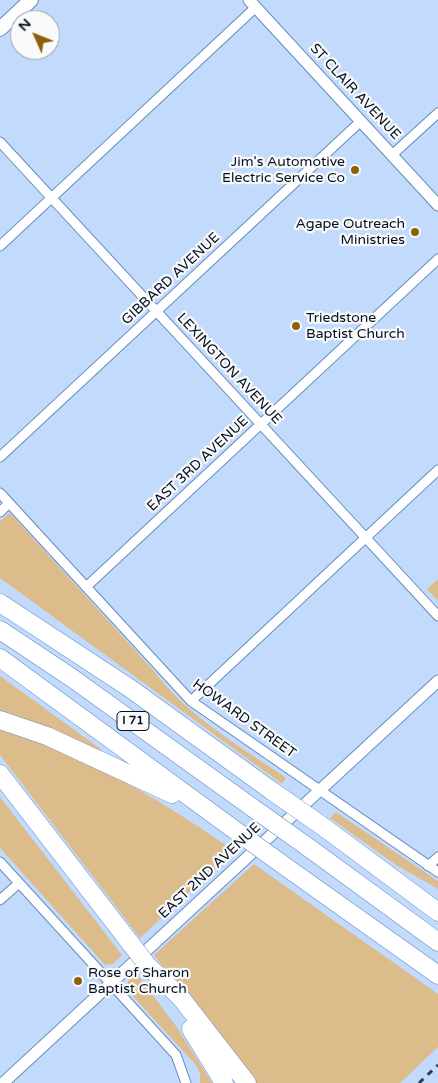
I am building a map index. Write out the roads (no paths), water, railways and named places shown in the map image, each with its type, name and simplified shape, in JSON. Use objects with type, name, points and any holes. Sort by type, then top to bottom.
[{"type":"highway","points":[[0,592],[65,644]]},
{"type":"highway","points":[[0,603],[65,644],[325,828],[438,912]]},
{"type":"highway","name":"I 71","points":[[0,630],[72,678],[438,942]]},
{"type":"highway","name":"I 71","points":[[0,658],[200,805],[438,975]]},
{"type":"highway","points":[[0,720],[47,736],[93,756],[155,787],[200,805]]},
{"type":"highway","points":[[0,774],[148,966],[197,1038],[224,1083]]},
{"type":"highway","points":[[372,863],[438,899]]},
{"type":"highway","points":[[148,966],[181,998],[247,1083]]},
{"type":"main road","points":[[0,29],[30,0]]},
{"type":"street","name":"ST CLAIR AVENUE","points":[[253,4],[438,205]]},
{"type":"street","points":[[0,246],[253,4]]},
{"type":"street","points":[[392,155],[438,113]]},
{"type":"street","name":"GIBBARD AVENUE","points":[[0,457],[361,121]]},
{"type":"street","name":"LEXINGTON AVENUE","points":[[0,142],[438,616]]},
{"type":"street","name":"EAST 3RD AVENUE","points":[[86,587],[438,259]]},
{"type":"street","points":[[191,701],[438,470]]},
{"type":"street","name":"HOWARD STREET","points":[[0,493],[191,701],[438,872]]},
{"type":"street","points":[[0,512],[9,503]]},
{"type":"street","name":"EAST 2ND AVENUE","points":[[3,1083],[438,681]]},
{"type":"street","points":[[428,866],[438,857]]},
{"type":"street","points":[[0,862],[176,1056],[186,1083]]},
{"type":"street","points":[[0,900],[19,882]]},
{"type":"railway","points":[[419,1083],[438,1065]]},
{"type":"place","name":"Jim's Automotive Electric Service Co","points":[[355,170]]},
{"type":"place","name":"Agape Outreach Ministries","points":[[415,232]]},
{"type":"place","name":"Triedstone Baptist Church","points":[[296,326]]},
{"type":"place","name":"Rose of Sharon Baptist Church","points":[[78,981]]}]
